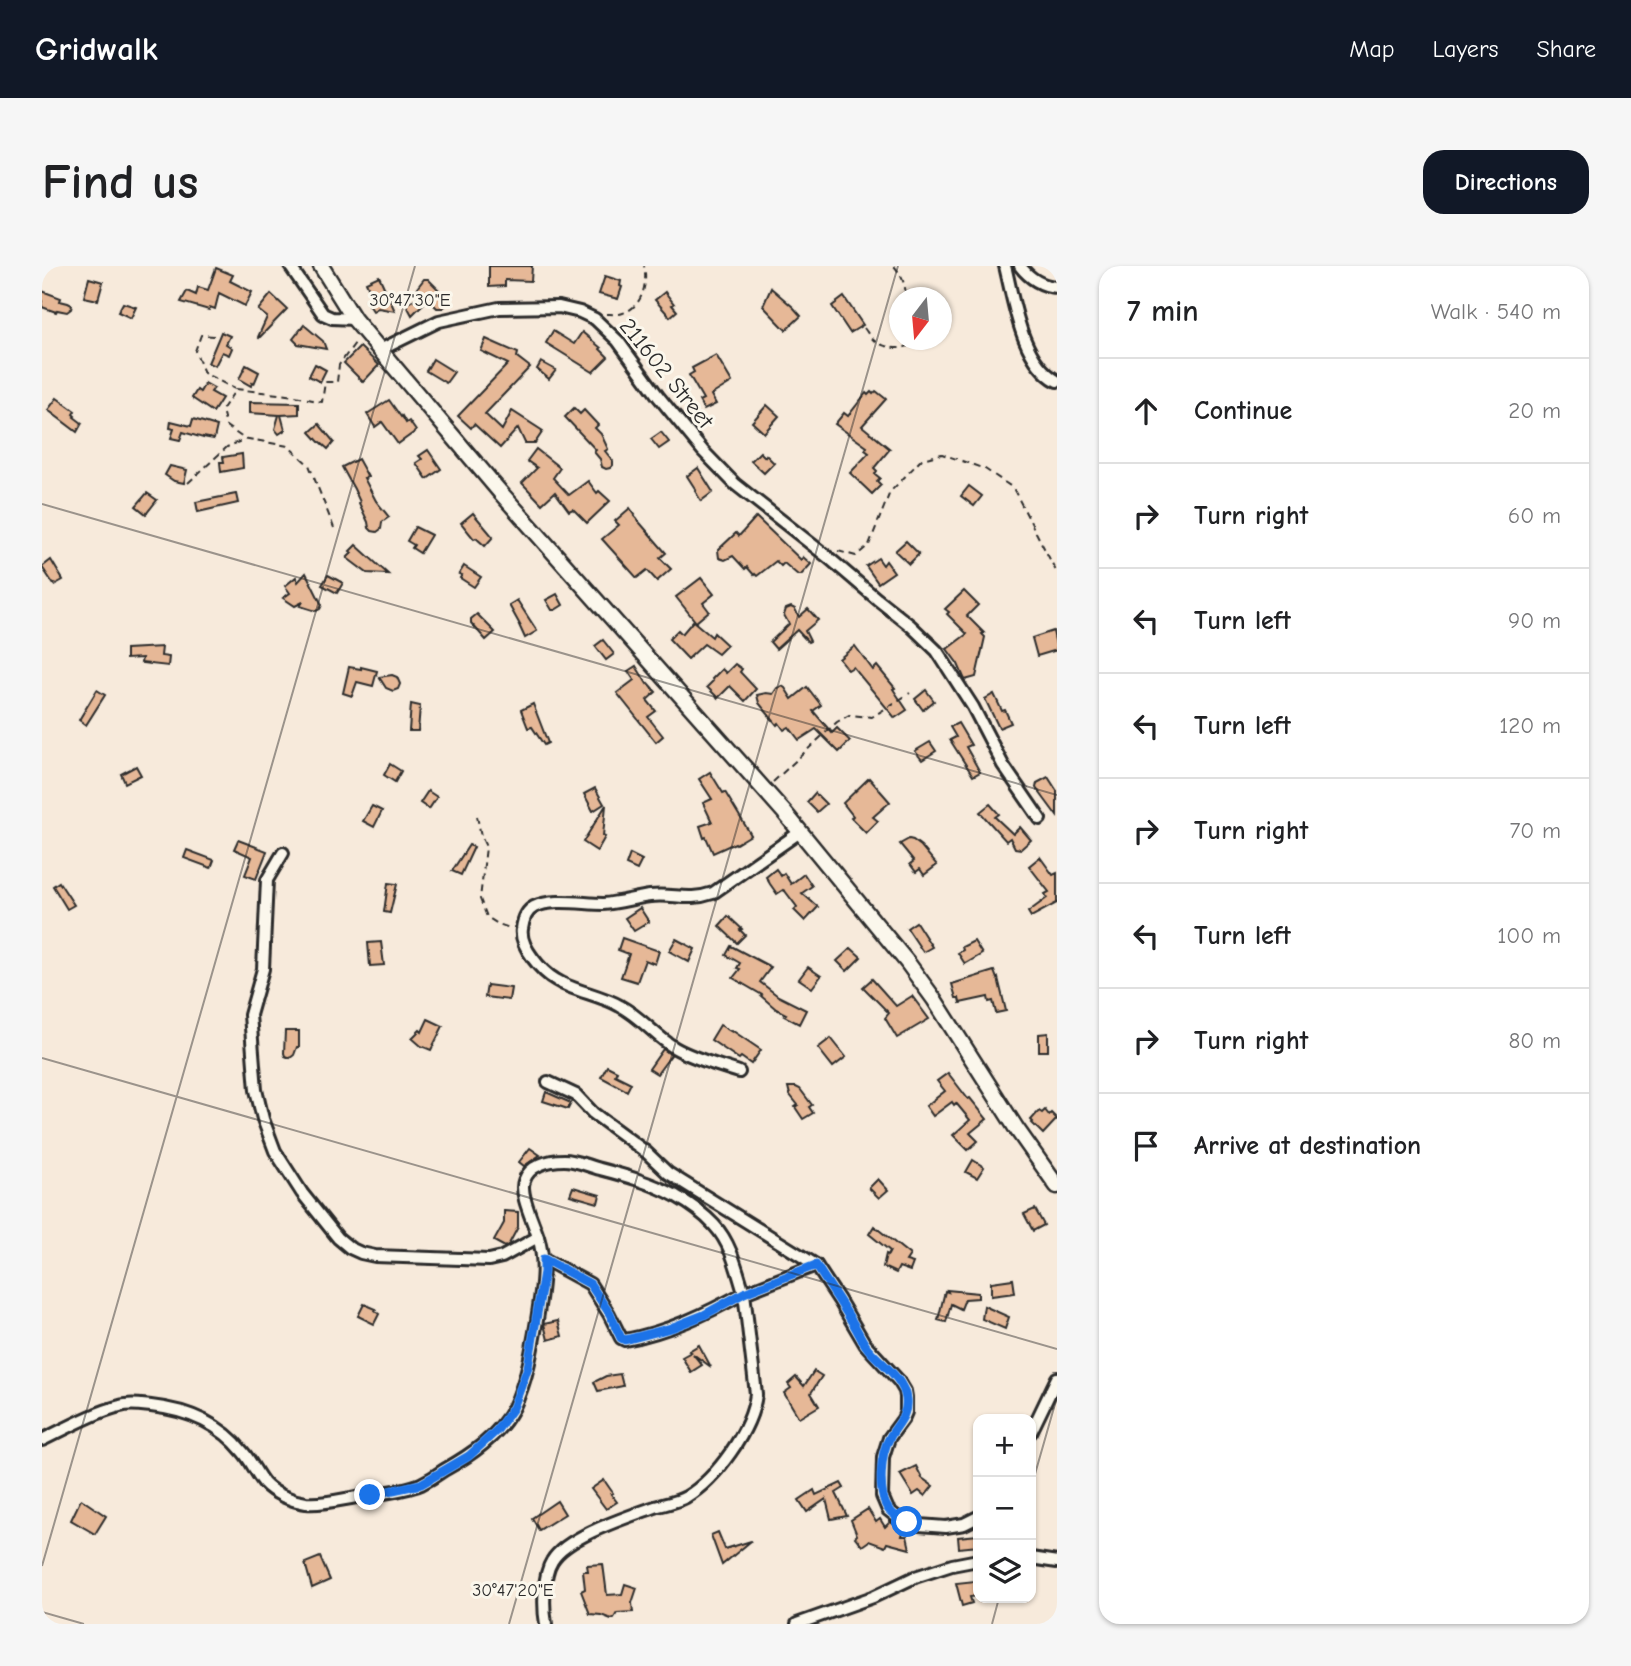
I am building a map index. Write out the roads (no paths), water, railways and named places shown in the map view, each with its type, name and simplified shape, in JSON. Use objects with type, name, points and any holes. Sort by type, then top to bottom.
[{"type":"street","points":[[290,266],[323,314],[332,318],[354,319]]},
{"type":"street","points":[[321,266],[354,319],[380,350],[500,492],[764,790],[907,962],[1057,1186]]},
{"type":"street","points":[[1005,266],[1027,346],[1039,365],[1057,381]]},
{"type":"street","points":[[1020,266],[1033,280],[1046,286],[1057,287]]},
{"type":"street","name":"211602 Street","points":[[380,350],[439,321],[499,308],[559,307],[595,319],[618,341],[658,396],[703,451],[735,484],[829,558],[937,651],[973,707],[1003,765],[1040,818]]},
{"type":"street","points":[[740,1072],[675,1048],[635,1014],[618,1004],[556,980],[526,949],[521,935],[522,926],[529,911],[535,906],[552,902],[605,904],[650,896],[694,898],[713,893],[800,832]]},
{"type":"street","points":[[283,853],[267,880],[263,969],[250,1015],[256,1090],[262,1119],[275,1151],[295,1182],[338,1238],[361,1253],[375,1256],[489,1260],[502,1257],[538,1237]]},
{"type":"street","points":[[548,1082],[576,1095],[593,1113],[646,1152],[668,1173],[816,1265],[855,1325],[864,1344],[905,1391],[906,1412],[889,1438],[883,1457],[882,1496],[888,1510],[897,1517],[919,1525],[946,1527],[973,1520]]},
{"type":"street","points":[[42,1440],[121,1405],[149,1405],[171,1408],[201,1418],[223,1431],[243,1452],[265,1484],[281,1495],[295,1500],[318,1502],[382,1493],[421,1484],[469,1456],[497,1430],[513,1408],[528,1367],[544,1259],[522,1189],[528,1171],[536,1166],[563,1160],[631,1177],[678,1197],[699,1211],[716,1227],[731,1251],[744,1293],[756,1394],[755,1407],[728,1458],[685,1498],[634,1515],[579,1538],[552,1560],[546,1574],[546,1624]]},
{"type":"street","points":[[544,1259],[590,1284],[610,1314],[621,1338],[625,1340],[682,1324],[744,1293],[816,1265]]},
{"type":"street","points":[[1036,1422],[1057,1378]]},
{"type":"street","points":[[1036,1559],[1057,1562]]},
{"type":"street","points":[[797,1624],[873,1597],[915,1577],[973,1561]]}]
